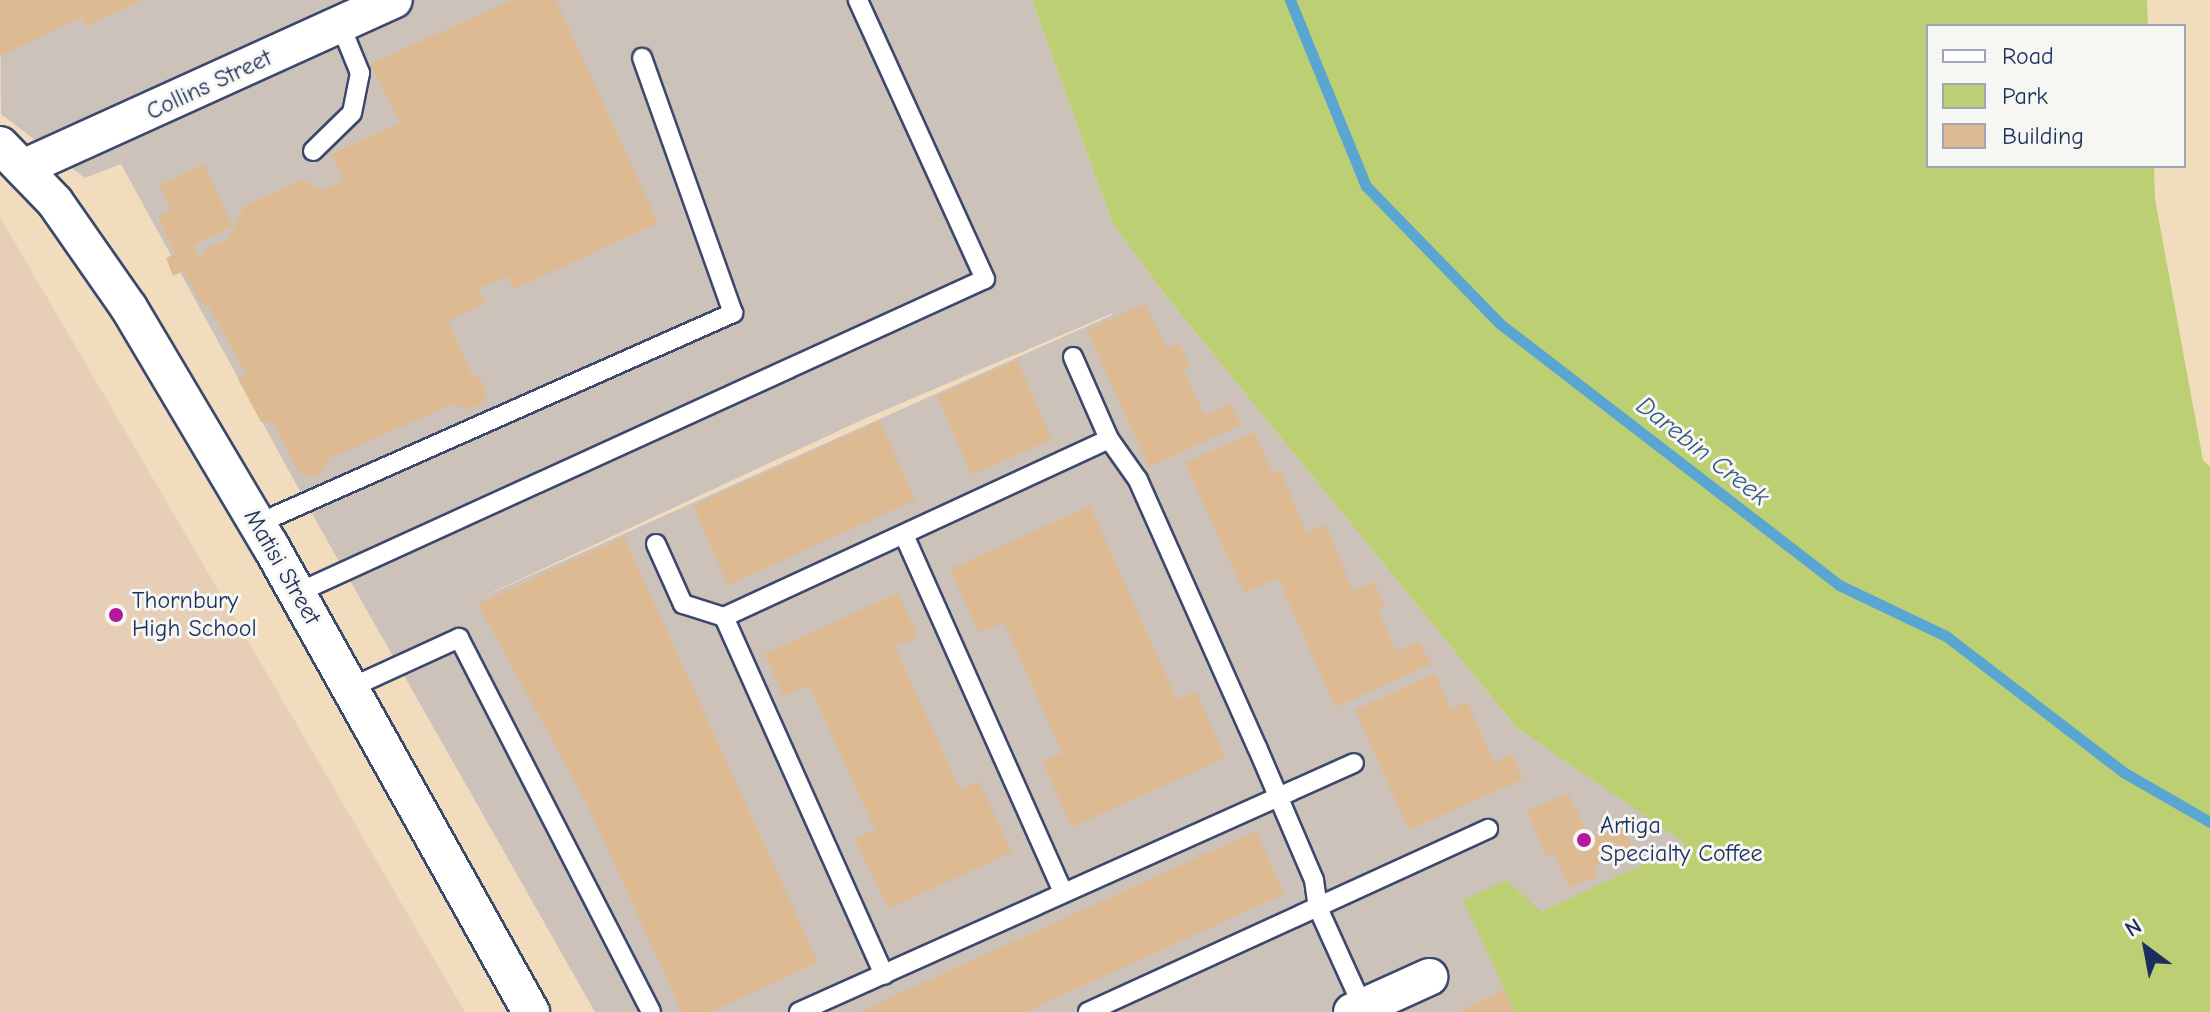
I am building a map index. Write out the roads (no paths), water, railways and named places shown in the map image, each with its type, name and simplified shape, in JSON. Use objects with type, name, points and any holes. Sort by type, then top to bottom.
[{"type":"street","name":"Collins Street","points":[[11,157],[394,0]]},
{"type":"street","name":"Matisi Street","points":[[11,157],[55,202],[129,308],[297,593],[531,1012]]},
{"type":"street","points":[[1357,1009],[1429,977]]},
{"type":"lane","points":[[297,593],[985,279],[858,0]]},
{"type":"lane","points":[[313,151],[352,113],[360,73],[340,24]]},
{"type":"lane","points":[[257,524],[733,313],[642,58]]},
{"type":"lane","points":[[1073,357],[1109,439],[1138,480],[1314,880],[1318,908],[1357,1009]]},
{"type":"lane","points":[[656,544],[683,604],[724,617],[1109,439]]},
{"type":"lane","points":[[904,535],[1063,892]]},
{"type":"lane","points":[[724,617],[884,975]]},
{"type":"lane","points":[[350,688],[459,638],[651,1012]]},
{"type":"lane","points":[[799,1012],[1354,763]]},
{"type":"lane","points":[[1088,1012],[1488,829]]},
{"type":"waterway","name":"Darebin Creek","points":[[1290,0],[1366,186],[1499,323],[1839,585],[1946,636],[2123,772],[2210,822]]},
{"type":"place","name":"Thornbury High School","points":[[116,615]]},
{"type":"place","name":"Artiga Specialty Coffee","points":[[1584,840]]}]
